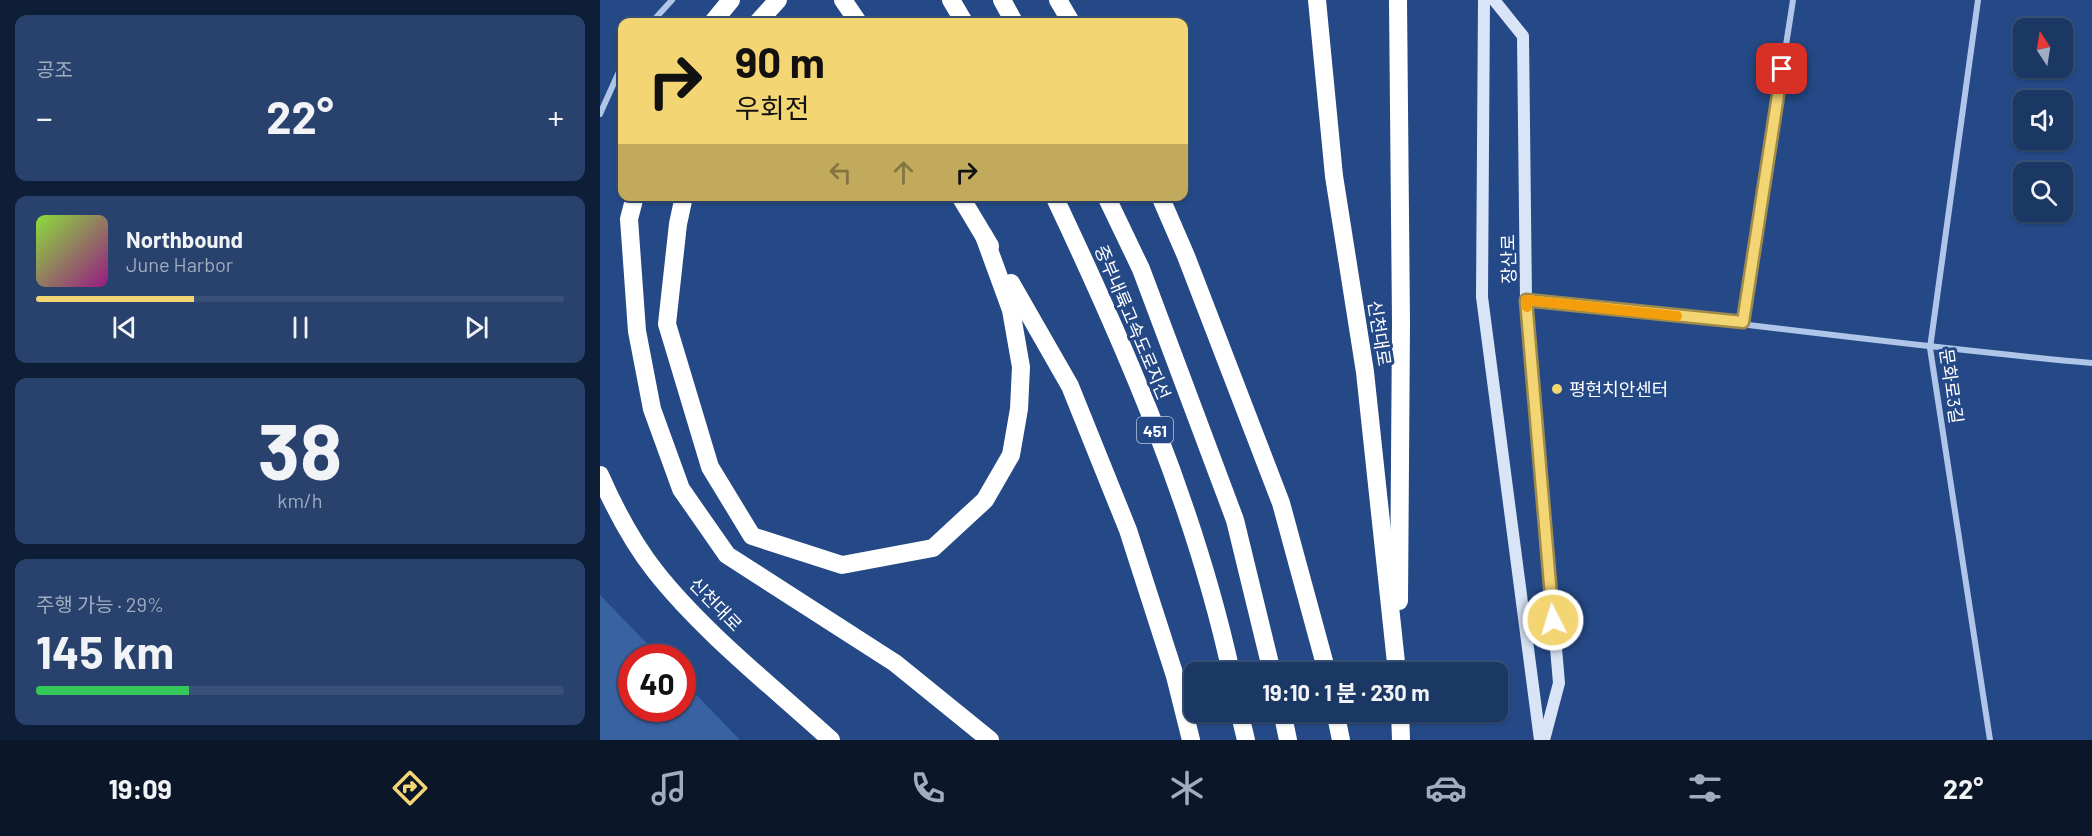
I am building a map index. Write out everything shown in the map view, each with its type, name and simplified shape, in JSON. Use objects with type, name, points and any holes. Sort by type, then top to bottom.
[{"type":"highway","points":[[716,18],[731,0]]},
{"type":"highway","points":[[762,18],[778,0]]},
{"type":"highway","points":[[951,0],[962,18]]},
{"type":"highway","points":[[1002,0],[1012,18]]},
{"type":"highway","points":[[1058,0],[1069,18]]},
{"type":"highway","name":"신천대로","points":[[1317,0],[1334,176],[1365,372],[1397,662]]},
{"type":"highway","points":[[1398,0],[1401,323],[1398,662]]},
{"type":"highway","points":[[634,201],[629,219],[637,331],[652,409],[681,489],[727,555],[895,663],[990,740]]},
{"type":"highway","points":[[683,201],[678,224],[667,324],[710,467],[752,536],[842,565],[933,548],[985,500],[1011,455],[1019,409],[1020,367],[1011,310],[984,236]]},
{"type":"highway","points":[[963,201],[1070,386],[1128,530],[1175,676],[1191,740]]},
{"type":"highway","name":"중부내륙고속도로지선","points":[[1056,201],[1101,295],[1157,433],[1216,604],[1229,662]]},
{"type":"highway","name":"중부내륙고속도로지선","points":[[1108,201],[1141,269],[1235,520],[1270,662]]},
{"type":"highway","points":[[1162,201],[1186,256],[1281,503],[1324,662]]},
{"type":"highway","name":"신천대로","points":[[600,475],[610,497],[654,570],[719,639],[831,740]]},
{"type":"highway","points":[[1242,722],[1246,740]]},
{"type":"highway","points":[[1284,722],[1288,740]]},
{"type":"highway","points":[[1337,722],[1341,740]]},
{"type":"highway","points":[[1400,722],[1401,740]]},
{"type":"street","points":[[656,18],[672,0]]},
{"type":"street","name":"장산로","points":[[1484,0],[1482,297],[1542,740]]},
{"type":"street","name":"장산로","points":[[1494,0],[1522,36],[1526,300],[1558,683],[1542,740]]},
{"type":"street","points":[[1743,322],[1793,0]]},
{"type":"street","name":"문화로3길","points":[[1978,0],[1930,348],[1990,740]]},
{"type":"street","points":[[600,114],[618,74]]},
{"type":"street","points":[[1526,300],[1743,322],[1930,348],[2092,363]]},
{"type":"shaded area","points":[[600,595],[647,644],[618,644],[618,722],[696,722],[696,694],[740,740],[600,740]]},
{"type":"slow traffic","points":[[1527,307],[1526,300],[1677,316]]},
{"type":"place","name":"평현치안센터","points":[[1557,389]]},
{"type":"route","points":[[1553,620],[1526,300],[1743,322],[1782,69]]}]
